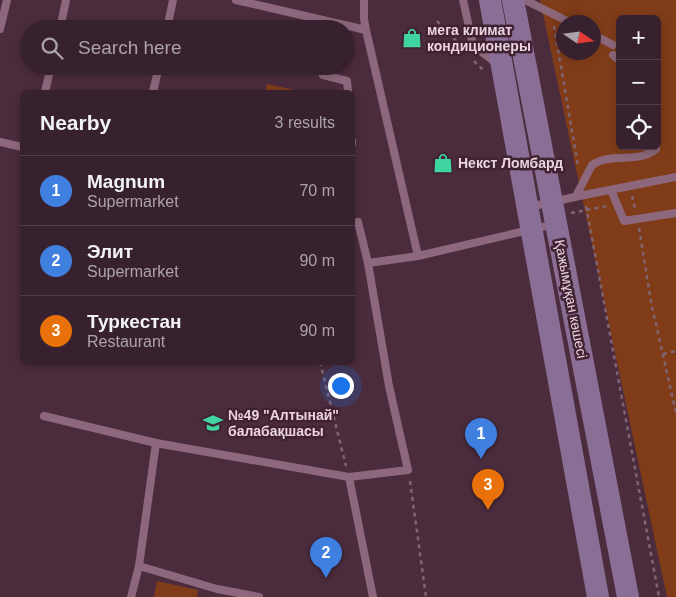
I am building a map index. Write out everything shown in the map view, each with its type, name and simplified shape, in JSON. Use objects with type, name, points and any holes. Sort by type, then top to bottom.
[{"type":"main road","name":"Қажымұқан көшесі","points":[[490,0],[598,597]]},
{"type":"main road","name":"Қажымұқан көшесі","points":[[514,0],[628,597]]},
{"type":"main road","points":[[592,564],[593,597]]},
{"type":"lane","points":[[0,29],[7,0]]},
{"type":"lane","points":[[62,20],[66,0]]},
{"type":"lane","points":[[169,20],[173,0]]},
{"type":"lane","points":[[236,0],[323,20]]},
{"type":"lane","points":[[364,0],[366,30],[418,256]]},
{"type":"lane","points":[[463,0],[473,45],[502,68]]},
{"type":"lane","points":[[525,0],[556,16]]},
{"type":"lane","points":[[355,27],[366,30]]},
{"type":"lane","points":[[601,38],[613,44]]},
{"type":"lane","points":[[45,90],[49,75]]},
{"type":"lane","points":[[154,90],[157,75]]},
{"type":"lane","points":[[322,75],[347,81],[348,90]]},
{"type":"lane","points":[[0,142],[20,147]]},
{"type":"lane","points":[[580,195],[592,165],[609,159],[648,155],[655,150]]},
{"type":"lane","points":[[368,263],[418,256],[531,230],[580,195],[676,177]]},
{"type":"lane","points":[[611,190],[624,221],[676,213]]},
{"type":"lane","points":[[528,208],[555,214]]},
{"type":"lane","points":[[44,416],[156,443],[349,477],[408,470],[390,386],[368,263],[358,222],[355,223]]},
{"type":"lane","points":[[131,597],[139,566],[156,443]]},
{"type":"lane","points":[[349,477],[373,597]]},
{"type":"lane","points":[[139,566],[217,589],[259,597]]},
{"type":"path","points":[[552,14],[582,186]]},
{"type":"path","points":[[630,186],[676,413]]},
{"type":"path","points":[[580,195],[587,210],[658,597]]},
{"type":"path","points":[[555,214],[633,201]]},
{"type":"path","points":[[663,354],[676,351]]},
{"type":"path","points":[[321,365],[349,477]]},
{"type":"path","points":[[408,470],[426,597]]},
{"type":"shaded area","points":[[540,0],[676,0],[676,597],[667,597]]},
{"type":"shaded area","points":[[267,84],[295,90],[266,90]]},
{"type":"shaded area","points":[[157,581],[198,590],[197,597],[154,597]]},
{"type":"place","name":"мега климат кондиционеры","points":[[412,38]]},
{"type":"place","name":"Некст Ломбард","points":[[443,163]]},
{"type":"place","name":"№49 \"Алтынай\" балабақшасы","points":[[213,423]]},
{"type":"place","name":"Magnum","points":[[481,459]]},
{"type":"place","name":"Туркестан","points":[[488,510]]},
{"type":"place","name":"Элит","points":[[326,578]]}]
